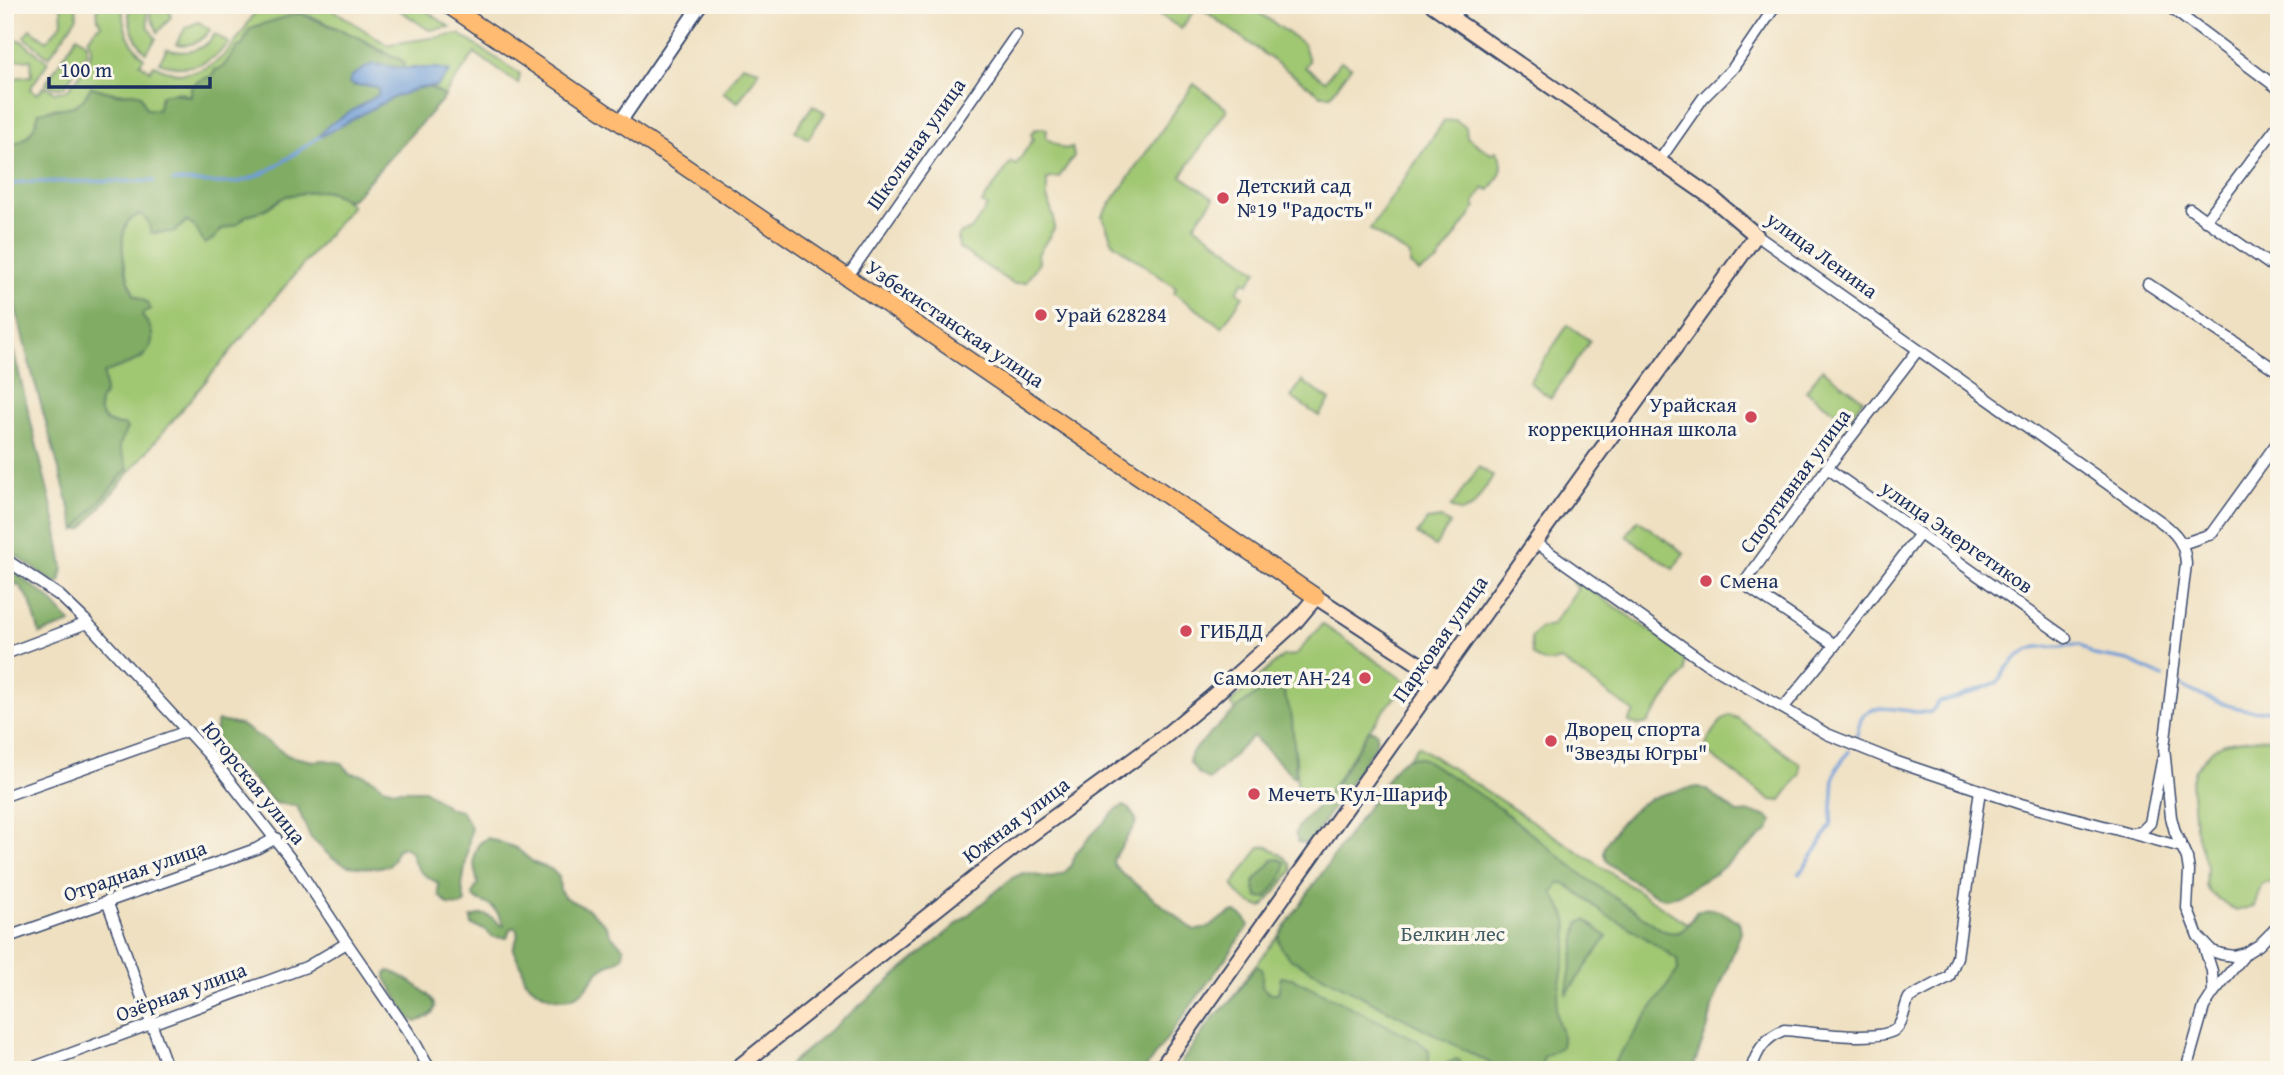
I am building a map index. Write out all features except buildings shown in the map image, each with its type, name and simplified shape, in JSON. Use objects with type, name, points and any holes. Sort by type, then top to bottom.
[{"type":"main road","name":"Узбекистанская улица","points":[[448,5],[1316,597],[1438,677]]},
{"type":"main road","name":"улица Ленина","points":[[1433,5],[1711,197],[1756,234]]},
{"type":"main road","name":"Парковая улица","points":[[1160,1070],[1756,234]]},
{"type":"main road","name":"Южная улица","points":[[735,1070],[1019,843],[1191,715],[1296,622],[1316,597]]},
{"type":"street","points":[[620,122],[700,5]]},
{"type":"street","points":[[1452,19],[1462,5]]},
{"type":"street","points":[[1659,161],[1703,98],[1733,68],[1776,5]]},
{"type":"street","points":[[2167,5],[2279,89]]},
{"type":"street","name":"Школьная улица","points":[[848,276],[1016,35]]},
{"type":"street","points":[[2205,220],[2279,124]]},
{"type":"street","points":[[2190,209],[2279,271]]},
{"type":"street","name":"улица Ленина","points":[[1756,234],[2166,526],[2178,536],[2182,544]]},
{"type":"street","points":[[2148,284],[2279,372]]},
{"type":"street","name":"Спортивная улица","points":[[1835,645],[1748,587],[1746,583],[1827,468],[1918,350]]},
{"type":"street","points":[[2130,833],[2141,832],[2150,823],[2164,748],[2185,574],[2186,557],[2182,544],[2211,534],[2279,440]]},
{"type":"street","name":"улица Энергетиков","points":[[1827,468],[2066,638]]},
{"type":"street","points":[[1783,708],[1920,534]]},
{"type":"street","points":[[1535,542],[1700,659],[1827,734],[1897,762],[2032,807],[2182,847]]},
{"type":"street","name":"Югорская улица","points":[[5,559],[60,596],[210,756],[276,838],[413,1039],[429,1067]]},
{"type":"street","points":[[5,654],[87,623]]},
{"type":"street","points":[[5,796],[187,731]]},
{"type":"street","points":[[2164,748],[2171,817],[2188,858],[2187,908],[2212,971],[2213,993]]},
{"type":"street","points":[[1751,1070],[1763,1043],[1784,1030],[1856,1036],[1891,1033],[1900,1024],[1909,998],[1949,977],[1957,957],[1980,790]]},
{"type":"street","name":"Отрадная улица","points":[[5,939],[256,849],[276,838]]},
{"type":"street","points":[[107,901],[167,1070]]},
{"type":"street","points":[[2203,943],[2212,951],[2221,954],[2233,956],[2246,953],[2259,945],[2279,925]]},
{"type":"street","name":"Озёрная улица","points":[[26,1070],[306,967],[347,943]]},
{"type":"street","points":[[2186,1070],[2204,1007],[2246,953]]},
{"type":"street","points":[[415,1070],[429,1067]]},
{"type":"green space","points":[[61,5],[76,5],[77,17],[49,57],[24,37],[30,29],[47,41],[62,23]]},
{"type":"green space","points":[[97,5],[123,5],[123,20],[128,34],[144,58],[140,63],[150,71],[154,65],[170,72],[182,73],[199,71],[210,66],[229,50],[257,9],[277,5],[326,5],[389,46],[459,34],[520,74],[518,84],[475,53],[444,96],[430,88],[437,86],[448,70],[402,68],[404,63],[372,45],[312,17],[299,15],[256,26],[242,46],[238,47],[222,68],[215,70],[192,97],[178,92],[159,102],[159,110],[146,109],[141,95],[99,89],[74,106],[49,110],[25,139],[8,146],[9,108],[5,107],[5,79],[32,76],[31,60],[6,60],[5,35],[10,35],[11,41],[20,40],[48,62],[30,89],[37,94],[45,86],[55,92],[66,91],[89,59],[91,45],[88,39],[101,25]]},
{"type":"green space","points":[[129,5],[146,5],[148,27],[156,39],[146,53],[132,31]]},
{"type":"green space","points":[[151,5],[169,5],[171,17],[158,32],[150,16]]},
{"type":"green space","points":[[392,5],[418,5],[450,27],[429,30]]},
{"type":"green space","points":[[1146,5],[1248,5],[1304,44],[1309,61],[1305,67],[1325,81],[1341,61],[1351,67],[1331,95],[1321,95],[1198,6],[1181,29]]},
{"type":"green space","points":[[299,13],[360,38],[404,63],[402,68],[372,65],[354,86],[375,86],[379,89],[378,95],[329,125],[318,137],[407,92],[430,88],[445,97],[352,199],[346,200],[329,191],[286,196],[267,208],[246,216],[237,224],[222,229],[205,244],[195,227],[186,221],[175,232],[151,233],[148,222],[141,214],[128,221],[123,241],[124,260],[134,295],[145,301],[151,309],[142,316],[151,331],[152,341],[145,354],[133,362],[104,373],[105,391],[100,401],[100,412],[109,423],[127,428],[119,447],[128,468],[76,530],[5,264],[5,148],[28,136],[39,112],[74,106],[83,100],[91,87],[116,94],[141,95],[146,109],[158,110],[161,96],[169,93],[191,97],[191,87],[222,68],[238,47],[242,46],[249,30]]},
{"type":"green space","points":[[199,22],[210,30],[203,38],[191,44],[176,44],[186,27]]},
{"type":"green space","points":[[215,34],[229,43],[206,62],[179,67],[159,62],[167,49],[180,52],[194,50],[206,44]]},
{"type":"green space","points":[[77,36],[87,43],[87,53],[65,86],[51,86],[46,83]]},
{"type":"green space","points":[[742,65],[760,70],[738,102],[723,92]]},
{"type":"green space","points":[[1194,84],[1227,109],[1181,176],[1214,198],[1194,225],[1257,271],[1248,284],[1244,281],[1237,291],[1243,296],[1222,327],[1174,293],[1176,288],[1113,243],[1102,216]]},
{"type":"green space","points":[[813,105],[825,113],[808,139],[795,131]]},
{"type":"green space","points":[[1455,120],[1466,127],[1467,137],[1491,154],[1496,151],[1502,161],[1501,171],[1490,190],[1484,188],[1474,203],[1476,207],[1437,262],[1419,272],[1410,265],[1410,256],[1370,229],[1444,121]]},
{"type":"green space","points":[[1034,130],[1047,130],[1046,138],[1064,149],[1072,147],[1074,156],[1059,177],[1047,179],[1047,197],[1054,219],[1054,229],[1038,254],[1039,262],[1026,282],[1013,284],[959,248],[958,238],[961,233],[971,230],[987,207],[982,203],[1011,162],[1016,165],[1033,139],[1031,134]]},
{"type":"green space","points":[[316,191],[335,195],[352,206],[82,529],[76,530],[127,468],[119,447],[126,428],[105,420],[99,407],[105,394],[104,373],[143,357],[142,317],[144,312],[150,309],[145,301],[134,295],[126,269],[123,241],[127,223],[141,214],[148,222],[181,227],[186,221],[195,227],[205,243],[222,229],[237,224],[246,216],[267,208],[277,200]]},
{"type":"green space","points":[[5,316],[55,520],[63,568],[60,582],[55,583],[5,548]]},
{"type":"green space","points":[[1568,325],[1590,341],[1551,398],[1529,382]]},
{"type":"green space","points":[[1822,369],[1863,399],[1847,421],[1806,391]]},
{"type":"green space","points":[[1302,381],[1330,400],[1319,416],[1291,397]]},
{"type":"green space","points":[[1479,467],[1493,476],[1473,507],[1461,512],[1451,507]]},
{"type":"green space","points":[[1441,518],[1450,524],[1435,546],[1417,534],[1427,520]]},
{"type":"green space","points":[[1638,520],[1684,553],[1673,569],[1626,536]]},
{"type":"green space","points":[[5,565],[50,599],[71,623],[40,634],[30,601],[18,584],[5,587]]},
{"type":"green space","points":[[1576,580],[1658,636],[1685,658],[1685,672],[1647,723],[1639,725],[1628,722],[1634,712],[1561,660],[1545,662],[1532,653],[1531,638],[1539,628],[1552,625],[1578,588],[1572,583]]},
{"type":"green space","points":[[1322,624],[1407,682],[1368,731],[1325,799],[1308,796],[1297,786],[1288,703],[1269,687],[1236,710],[1230,703],[1283,656],[1296,655]]},
{"type":"green space","points":[[1276,686],[1283,689],[1292,718],[1296,775],[1294,777],[1253,736],[1209,780],[1198,773],[1189,761],[1192,752],[1244,703]]},
{"type":"green space","points":[[1729,715],[1800,764],[1800,775],[1780,801],[1770,800],[1706,752],[1707,742],[1713,732]]},
{"type":"green space","points":[[218,721],[241,725],[289,756],[341,763],[351,773],[364,775],[383,787],[394,790],[424,790],[449,808],[461,811],[471,827],[462,887],[465,902],[460,906],[449,905],[439,896],[438,883],[420,871],[411,852],[403,847],[396,850],[389,866],[348,866],[332,858],[310,837],[297,806],[275,803],[225,754],[216,739]]},
{"type":"green space","points":[[1368,731],[1377,733],[1376,744],[1312,839],[1305,843],[1298,842],[1295,833],[1298,828],[1336,784]]},
{"type":"green space","points":[[2279,738],[2279,881],[2262,884],[2254,906],[2236,911],[2209,892],[2206,886],[2207,867],[2195,827],[2191,782],[2195,770],[2212,750],[2224,743]]},
{"type":"green space","name":"Белкин лес","points":[[1418,746],[1688,924],[1697,911],[1708,909],[1724,913],[1739,922],[1741,932],[1712,1007],[1708,1027],[1692,1070],[1176,1070],[1279,935],[1398,764],[1409,758]]},
{"type":"green space","name":"Белкин лес","points":[[1415,757],[1424,759],[1497,806],[1589,880],[1664,931],[1681,931],[1699,911],[1705,909],[1717,910],[1739,922],[1741,932],[1712,1007],[1708,1027],[1692,1070],[1609,1070],[1678,970],[1677,959],[1607,916],[1566,884],[1559,882],[1553,893],[1568,925],[1556,1010],[1562,1040],[1561,1047],[1544,1057],[1541,1066],[1543,1070],[1503,1070],[1290,959],[1280,945],[1279,935],[1398,764]]},
{"type":"green space","points":[[1698,787],[1707,790],[1737,813],[1756,813],[1768,818],[1772,821],[1769,830],[1716,873],[1678,895],[1666,898],[1657,896],[1607,861],[1604,851],[1607,842],[1638,806],[1670,792]]},
{"type":"green space","points":[[1123,806],[1129,809],[1136,819],[1113,860],[1114,865],[1124,875],[1194,930],[1205,928],[1235,912],[1245,918],[1249,926],[1144,1070],[787,1070],[791,1063],[1012,878],[1023,873],[1051,878],[1064,873],[1087,840]]},
{"type":"green space","points":[[488,838],[516,848],[534,863],[551,869],[559,877],[560,890],[564,897],[589,910],[605,924],[611,935],[624,948],[623,957],[597,973],[582,992],[567,999],[559,999],[537,990],[524,979],[522,967],[513,950],[518,936],[515,927],[510,929],[507,938],[493,937],[484,929],[472,925],[471,918],[483,915],[504,925],[493,907],[476,899],[473,894],[478,884],[474,864],[475,852],[477,846]]},
{"type":"green space","points":[[1267,846],[1286,859],[1292,871],[1263,907],[1245,899],[1233,884],[1260,847]]},
{"type":"green space","points":[[1273,860],[1285,862],[1282,877],[1266,898],[1258,897],[1254,882]]},
{"type":"green space","points":[[1586,920],[1607,937],[1566,995],[1579,923]]},
{"type":"green space","points":[[1256,966],[1262,969],[1262,987],[1269,993],[1278,993],[1281,977],[1292,978],[1417,1040],[1429,1050],[1429,1063],[1438,1068],[1456,1059],[1460,1061],[1461,1070],[1176,1070],[1214,1017],[1230,1002]]},
{"type":"green space","points":[[389,971],[402,976],[427,994],[434,1004],[432,1013],[416,1022],[409,1018],[386,978]]},
{"type":"water","points":[[372,64],[402,68],[438,68],[450,72],[437,86],[419,88],[390,99],[316,139],[329,125],[378,95],[379,89],[376,87],[349,83],[352,76]]},
{"type":"waterway","points":[[173,181],[222,183],[249,179],[260,175],[319,137]]},
{"type":"waterway","points":[[5,186],[22,182],[154,181]]},
{"type":"waterway","points":[[1856,738],[1862,718],[1869,711],[1885,708],[1931,712],[1939,702],[1998,682],[2016,658],[2038,647],[2080,645],[2094,655],[2129,661],[2163,677]]},
{"type":"waterway","points":[[2179,684],[2227,705],[2254,710],[2279,709]]},
{"type":"waterway","points":[[1799,874],[1831,825],[1834,777],[1849,751]]},
{"type":"place","name":"Детский сад №19 \"Радость\"","points":[[1223,198]]},
{"type":"place","name":"Урай 628284","points":[[1041,315]]},
{"type":"place","name":"Урайская коррекционная школа","points":[[1751,417]]},
{"type":"place","name":"Смена","points":[[1706,581]]},
{"type":"place","name":"ГИБДД","points":[[1186,631]]},
{"type":"place","name":"Самолет АН-24","points":[[1365,678]]},
{"type":"place","name":"Дворец спорта \"Звезды Югры\"","points":[[1551,741]]},
{"type":"place","name":"Мечеть Кул-Шариф","points":[[1254,794]]}]
